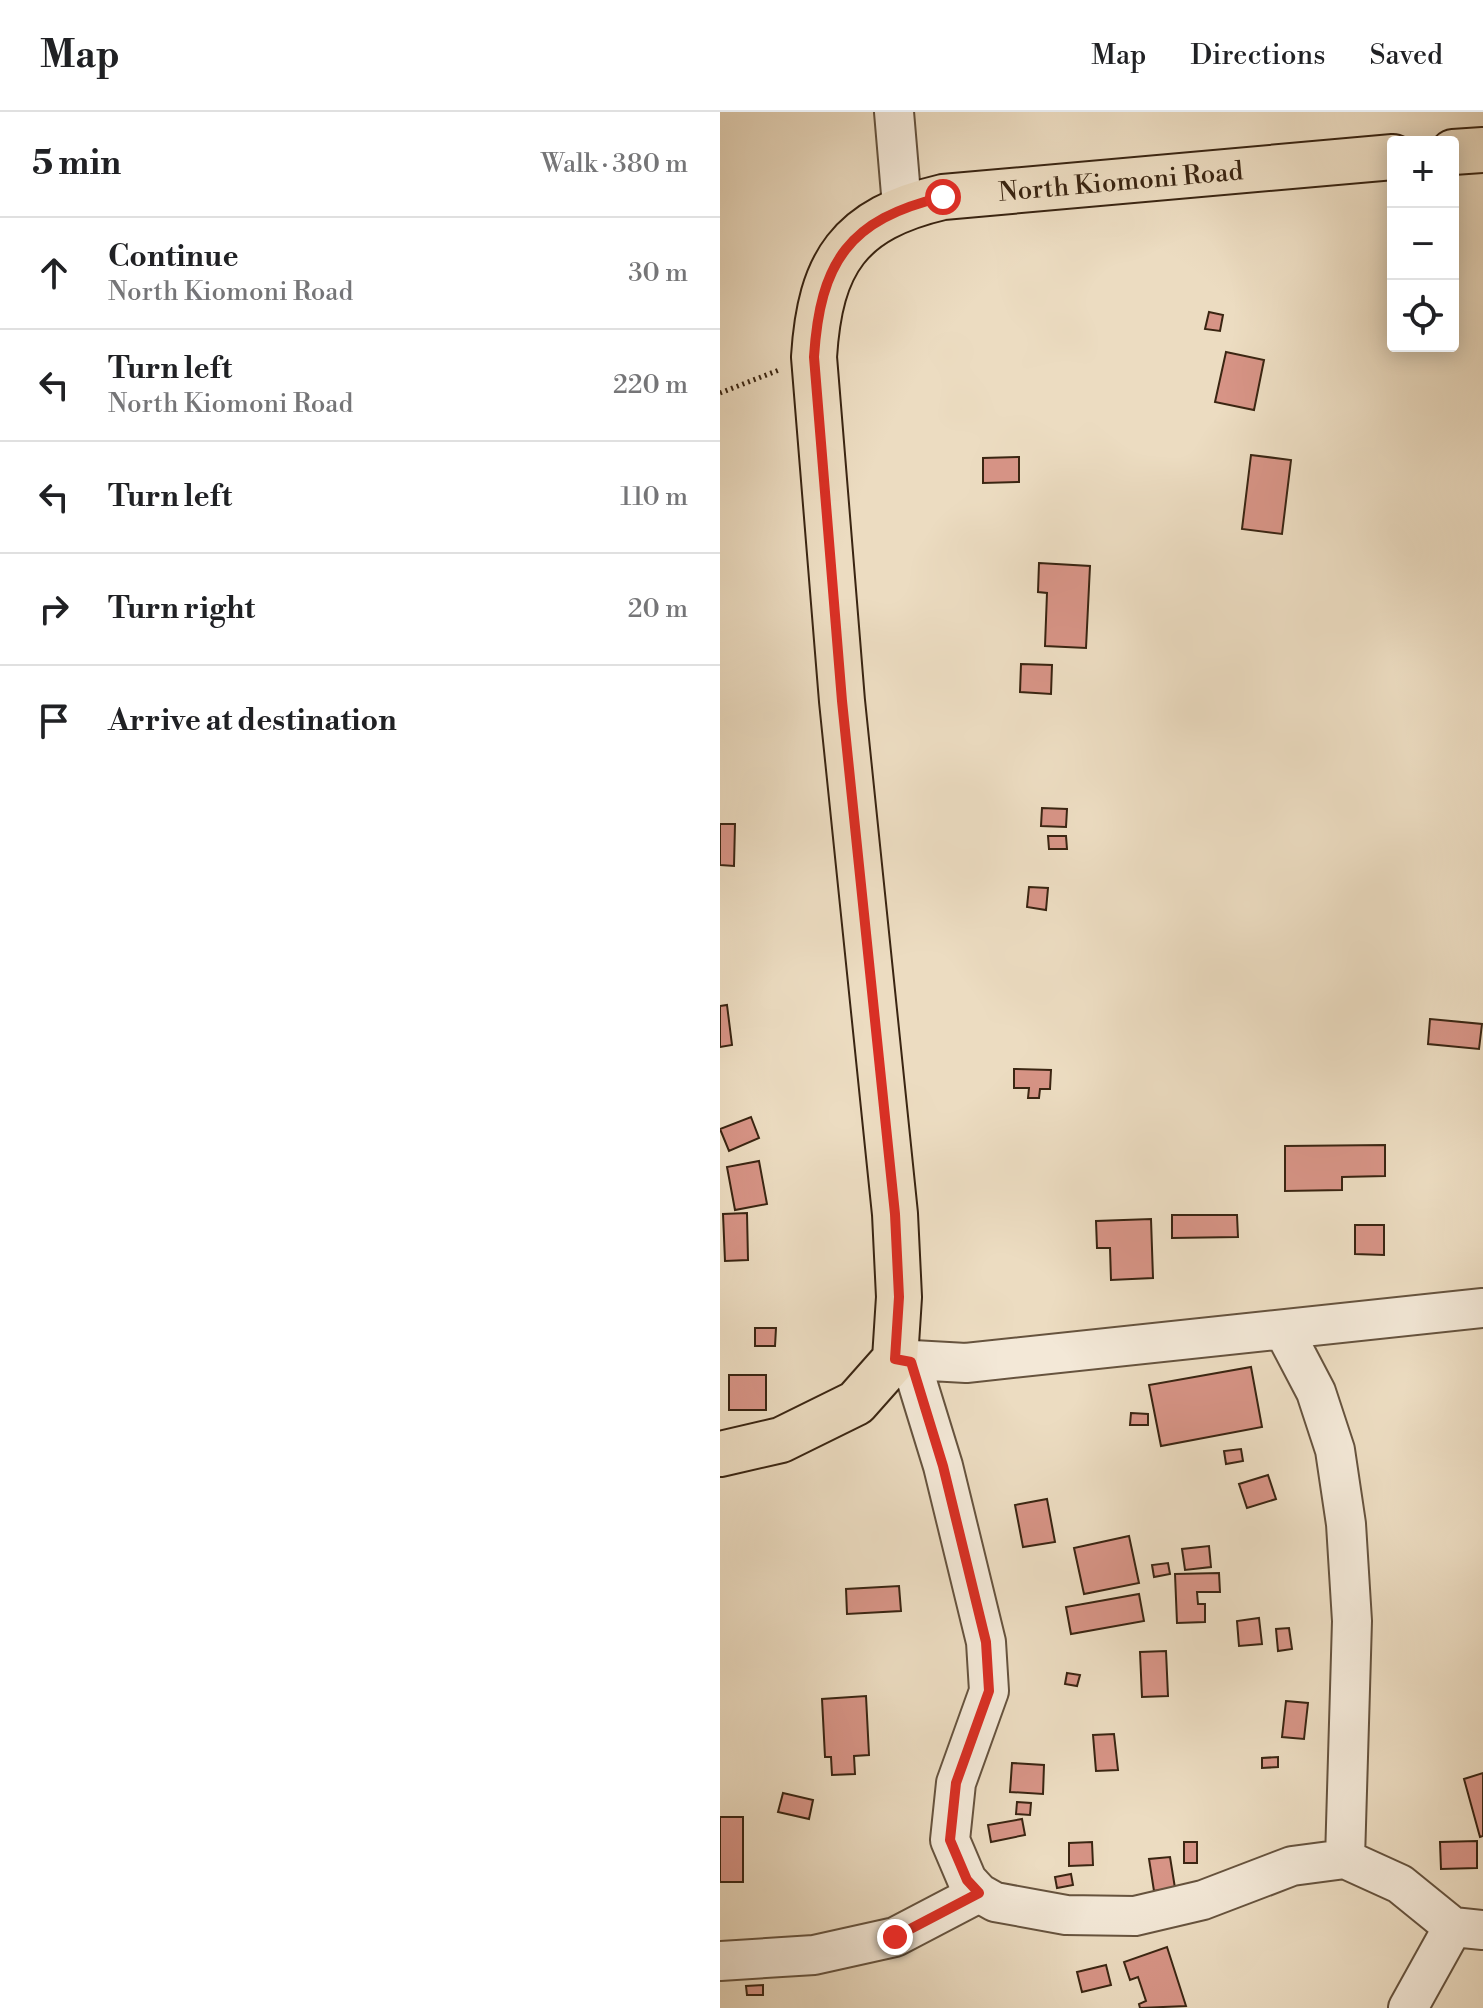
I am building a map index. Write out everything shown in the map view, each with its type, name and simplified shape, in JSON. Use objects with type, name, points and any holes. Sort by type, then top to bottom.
[{"type":"main road","points":[[1459,152],[1483,150]]},
{"type":"main road","name":"North Kiomoni Road","points":[[903,1361],[895,1214],[842,701],[814,357],[817,310],[834,263],[858,234],[902,206],[943,197],[1387,158]]},
{"type":"main road","points":[[720,1454],[781,1440],[856,1403],[903,1361]]},
{"type":"street","points":[[894,112],[902,206]]},
{"type":"street","points":[[1408,2008],[1468,1928],[1400,1884],[1345,1859],[1292,1866],[1203,1900],[1135,1916],[1066,1915],[995,1902],[979,1893],[967,1880],[950,1840],[956,1783],[989,1691],[986,1642],[943,1466],[903,1361],[966,1363],[1483,1308]]},
{"type":"street","points":[[1284,1331],[1316,1392],[1335,1450],[1346,1524],[1352,1621],[1345,1859]]},
{"type":"street","points":[[720,1961],[814,1955],[895,1937],[979,1893]]},
{"type":"path","points":[[720,393],[814,357]]},
{"type":"building","points":[[1209,312],[1223,315],[1220,331],[1205,329]]},
{"type":"building","points":[[1226,352],[1264,360],[1254,410],[1215,402]]},
{"type":"building","points":[[1251,455],[1291,460],[1282,534],[1242,529]]},
{"type":"building","points":[[1019,457],[1019,482],[983,483],[983,458]]},
{"type":"building","points":[[1039,563],[1090,566],[1086,648],[1045,646],[1047,593],[1038,592]]},
{"type":"building","points":[[1021,664],[1052,665],[1051,694],[1020,692]]},
{"type":"building","points":[[1042,808],[1067,809],[1066,827],[1041,826]]},
{"type":"building","points":[[720,824],[735,824],[734,866],[720,865]]},
{"type":"building","points":[[1048,836],[1066,836],[1067,849],[1049,849]]},
{"type":"building","points":[[1029,887],[1048,888],[1046,910],[1027,907]]},
{"type":"building","points":[[727,1005],[732,1045],[720,1047],[720,1006]]},
{"type":"building","points":[[1430,1019],[1482,1024],[1479,1049],[1428,1044]]},
{"type":"building","points":[[1014,1069],[1051,1070],[1050,1089],[1040,1089],[1039,1098],[1028,1098],[1029,1088],[1014,1088]]},
{"type":"building","points":[[751,1117],[759,1138],[729,1151],[720,1129]]},
{"type":"building","points":[[1385,1145],[1385,1176],[1342,1177],[1342,1190],[1285,1191],[1285,1146]]},
{"type":"building","points":[[759,1161],[767,1204],[735,1210],[727,1167]]},
{"type":"building","points":[[747,1213],[748,1260],[725,1261],[723,1214]]},
{"type":"building","points":[[1172,1215],[1237,1215],[1238,1237],[1172,1238]]},
{"type":"building","points":[[1151,1219],[1153,1278],[1111,1280],[1110,1248],[1097,1248],[1096,1221]]},
{"type":"building","points":[[1355,1225],[1384,1225],[1384,1255],[1355,1254]]},
{"type":"building","points":[[755,1328],[776,1328],[775,1346],[755,1346]]},
{"type":"building","points":[[1251,1367],[1262,1427],[1161,1446],[1149,1385]]},
{"type":"building","points":[[729,1375],[766,1375],[766,1410],[729,1410]]},
{"type":"building","points":[[1131,1413],[1148,1414],[1148,1425],[1130,1425]]},
{"type":"building","points":[[1241,1449],[1243,1461],[1226,1464],[1224,1451]]},
{"type":"building","points":[[1268,1475],[1276,1499],[1247,1508],[1239,1484]]},
{"type":"building","points":[[1047,1499],[1055,1542],[1023,1547],[1015,1505]]},
{"type":"building","points":[[1129,1536],[1139,1583],[1084,1594],[1074,1548]]},
{"type":"building","points":[[1209,1546],[1211,1567],[1185,1570],[1182,1549]]},
{"type":"building","points":[[1168,1563],[1170,1574],[1154,1577],[1152,1565]]},
{"type":"building","points":[[1219,1573],[1220,1592],[1197,1592],[1198,1604],[1205,1604],[1205,1622],[1177,1623],[1175,1574]]},
{"type":"building","points":[[899,1586],[901,1611],[847,1614],[846,1589]]},
{"type":"building","points":[[1139,1594],[1144,1621],[1071,1634],[1066,1607]]},
{"type":"building","points":[[1259,1618],[1262,1644],[1239,1646],[1237,1621]]},
{"type":"building","points":[[1289,1628],[1292,1649],[1278,1651],[1276,1629]]},
{"type":"building","points":[[1166,1651],[1168,1696],[1142,1697],[1140,1652]]},
{"type":"building","points":[[1067,1673],[1080,1675],[1077,1686],[1065,1684]]},
{"type":"building","points":[[866,1696],[869,1755],[854,1756],[855,1774],[832,1775],[831,1757],[825,1757],[822,1699]]},
{"type":"building","points":[[1286,1701],[1308,1703],[1304,1739],[1282,1737]]},
{"type":"building","points":[[1114,1734],[1118,1770],[1096,1771],[1093,1735]]},
{"type":"building","points":[[1278,1757],[1278,1767],[1262,1768],[1262,1758]]},
{"type":"building","points":[[1012,1763],[1044,1765],[1043,1794],[1010,1792]]},
{"type":"building","points":[[1483,1773],[1483,1836],[1480,1837],[1464,1779]]},
{"type":"building","points":[[783,1793],[813,1800],[809,1819],[778,1812]]},
{"type":"building","points":[[1017,1802],[1031,1803],[1030,1815],[1016,1814]]},
{"type":"building","points":[[720,1817],[743,1817],[743,1882],[720,1882]]},
{"type":"building","points":[[1022,1819],[1025,1835],[991,1842],[988,1825]]},
{"type":"building","points":[[1477,1841],[1477,1868],[1441,1869],[1440,1842]]},
{"type":"building","points":[[1092,1842],[1093,1865],[1069,1866],[1069,1843]]},
{"type":"building","points":[[1184,1842],[1197,1842],[1197,1863],[1184,1863]]},
{"type":"building","points":[[1170,1857],[1175,1888],[1154,1891],[1149,1859]]},
{"type":"building","points":[[1071,1874],[1073,1885],[1057,1888],[1055,1877]]},
{"type":"building","points":[[1167,1947],[1186,2006],[1140,2008],[1139,2004],[1146,2001],[1138,1977],[1130,1980],[1124,1962]]},
{"type":"building","points":[[1106,1965],[1111,1985],[1082,1992],[1077,1972]]},
{"type":"building","points":[[763,1985],[763,1995],[747,1995],[746,1986]]},
{"type":"route","points":[[895,1937],[979,1893],[967,1880],[950,1840],[956,1783],[989,1691],[986,1642],[943,1466],[911,1362],[895,1359],[899,1297],[895,1214],[875,991],[842,701],[814,357],[817,310],[834,263],[858,234],[902,206],[943,197]]}]
